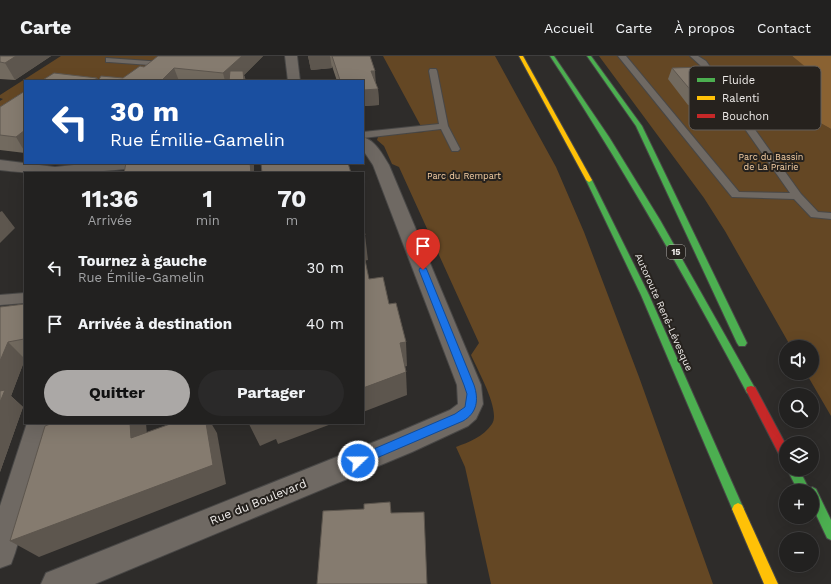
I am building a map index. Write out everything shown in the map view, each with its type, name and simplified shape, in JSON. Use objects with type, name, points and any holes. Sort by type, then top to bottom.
[{"type":"highway","name":"Autoroute René-Lévesque","points":[[521,56],[572,145],[662,331],[771,584]]},
{"type":"highway","name":"15","points":[[552,56],[613,146],[680,260],[779,443]]},
{"type":"highway","points":[[589,56],[639,126],[744,349]]},
{"type":"highway","points":[[778,421],[785,436]]},
{"type":"highway","points":[[819,509],[831,534]]},
{"type":"highway","points":[[819,519],[831,542]]},
{"type":"street","points":[[146,77],[174,56]]},
{"type":"street","points":[[291,56],[294,80]]},
{"type":"street","name":"Rue du Boulevard","points":[[57,584],[395,446],[459,418],[466,414],[470,409],[472,394],[469,385],[381,165],[372,150],[364,143]]},
{"type":"street","points":[[0,166],[28,166],[55,172],[125,167]]},
{"type":"street","points":[[0,553],[40,424]]},
{"type":"lane","points":[[622,56],[736,195],[797,196]]},
{"type":"lane","points":[[694,56],[704,66]]},
{"type":"lane","points":[[702,63],[710,56]]},
{"type":"lane","points":[[109,60],[163,64]]},
{"type":"lane","points":[[433,71],[444,126],[455,149]]},
{"type":"lane","points":[[364,135],[444,126]]},
{"type":"lane","points":[[750,130],[797,196],[815,215],[831,216]]},
{"type":"lane","points":[[0,300],[24,298]]},
{"type":"green space","points":[[61,56],[163,56],[130,80],[24,80],[24,113],[0,133],[0,101],[3,99],[0,98],[0,95]]},
{"type":"green space","name":"Parc du Rempart","points":[[383,56],[495,56],[556,167],[584,232],[639,377],[713,584],[491,584],[465,467],[456,447],[476,438],[492,424],[494,418],[491,400],[471,355],[479,343],[399,167],[392,164],[384,146],[377,140],[381,135],[424,132]]},
{"type":"green space","name":"Parc du Bassin de La Prairie","points":[[599,56],[792,56],[805,66],[689,66],[689,130],[821,130],[821,123],[831,129],[831,416],[819,395],[819,388],[815,388],[810,380],[819,380],[819,340],[787,340],[725,231],[704,198]]},
{"type":"shaded area","points":[[792,56],[831,56],[831,129],[821,123],[821,66],[804,66]]},
{"type":"building","points":[[0,56],[16,56],[5,63],[0,62]]},
{"type":"building","points":[[158,56],[242,56],[223,73],[174,68],[162,80],[99,80],[101,76],[123,78],[140,66],[144,67]]},
{"type":"building","points":[[332,56],[370,56],[375,71],[371,71],[378,89],[364,90],[364,80],[340,80]]},
{"type":"building","points":[[689,67],[689,88],[672,68]]},
{"type":"building","points":[[230,71],[243,71],[244,80],[229,80]]},
{"type":"building","points":[[54,73],[97,78],[94,80],[43,80]]},
{"type":"building","points":[[24,92],[24,131],[16,137],[0,135],[0,107]]},
{"type":"building","points":[[126,164],[250,164],[251,172],[124,172]]},
{"type":"building","points":[[261,164],[348,164],[351,172],[262,172]]},
{"type":"building","points":[[364,255],[369,279],[383,277],[389,304],[396,303],[406,342],[400,343],[406,372],[364,388]]},
{"type":"building","points":[[24,304],[24,339],[8,342],[0,361],[0,307]]},
{"type":"building","points":[[5,390],[0,402],[0,391]]},
{"type":"building","points":[[50,424],[130,424],[131,438],[170,424],[206,424],[213,465],[10,541],[45,426]]},
{"type":"building","points":[[390,502],[391,513],[424,512],[427,584],[317,584],[323,511],[364,509],[364,504]]},
{"type":"traffic: fast","points":[[552,56],[606,137],[656,220],[705,305],[751,390]]},
{"type":"traffic: fast","points":[[589,56],[639,126],[742,343]]},
{"type":"traffic: fast","points":[[589,180],[645,295],[738,509]]},
{"type":"traffic: fast","points":[[796,476],[800,484]]},
{"type":"traffic: fast","points":[[819,508],[831,534]]},
{"type":"traffic: slow","points":[[521,56],[589,180]]},
{"type":"traffic: slow","points":[[738,509],[771,584]]},
{"type":"traffic: jam","points":[[751,390],[779,443]]},
{"type":"route","points":[[358,461],[459,418],[466,414],[470,409],[472,394],[469,385],[423,270]]}]
